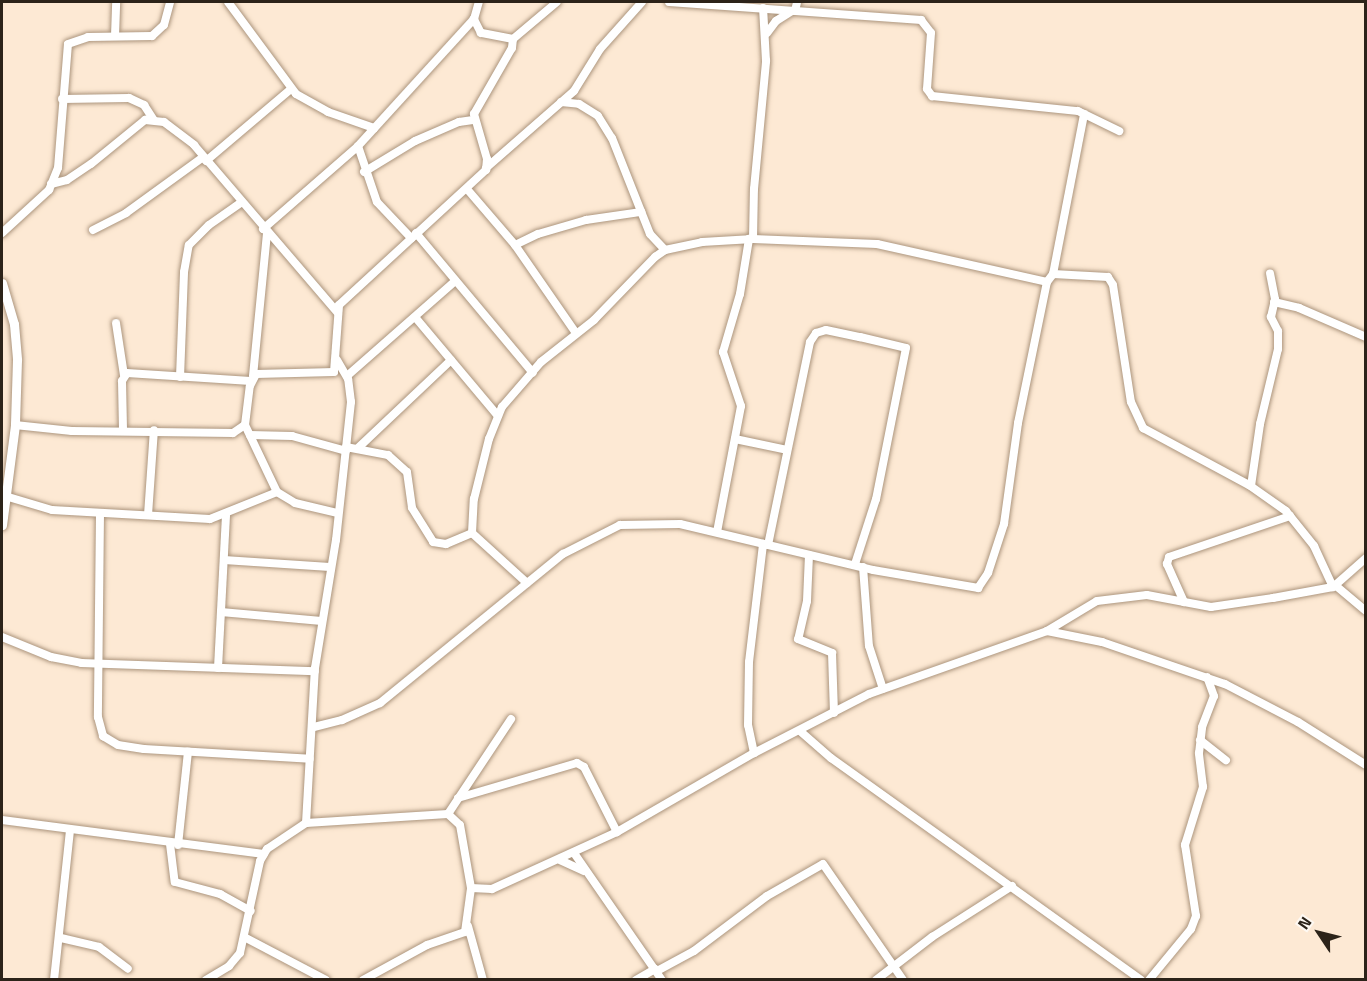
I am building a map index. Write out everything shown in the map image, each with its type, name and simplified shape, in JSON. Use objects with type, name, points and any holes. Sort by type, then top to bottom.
[{"type":"main road","points":[[2,283],[14,324],[15,425],[2,524]]},
{"type":"street","points":[[115,36],[116,2]]},
{"type":"street","points":[[2,233],[51,184],[62,148],[62,99],[68,44],[75,39],[152,36],[160,31],[170,2]]},
{"type":"street","points":[[228,2],[291,89],[303,99],[328,112],[374,128]]},
{"type":"street","points":[[337,513],[295,503],[277,492],[246,425],[265,232],[358,146],[474,19],[480,2]]},
{"type":"street","points":[[486,168],[488,159],[473,120],[480,97],[512,48],[513,39],[557,2]]},
{"type":"street","points":[[124,375],[252,379],[261,373],[331,374],[336,360],[337,312],[370,274],[561,102],[642,2]]},
{"type":"street","points":[[669,2],[927,23],[931,33],[927,89],[932,96],[1084,114],[1119,131]]},
{"type":"street","points":[[767,33],[776,21],[793,11],[797,2]]},
{"type":"street","points":[[717,532],[741,406],[723,352],[740,294],[751,239],[767,33],[763,8]]},
{"type":"street","points":[[474,19],[485,35],[513,39]]},
{"type":"street","points":[[93,230],[126,213],[205,159],[291,89]]},
{"type":"street","points":[[62,99],[129,98],[144,105],[153,119],[182,134],[337,312]]},
{"type":"street","points":[[561,102],[579,104],[598,116],[650,234],[665,250]]},
{"type":"street","points":[[314,727],[342,720],[380,703],[563,554],[620,525],[680,524],[969,590],[982,584],[1004,524],[1018,423],[1047,282],[1053,274],[1084,114]]},
{"type":"street","points":[[51,184],[67,180],[134,126],[153,119]]},
{"type":"street","points":[[364,172],[415,141],[459,122],[473,120]]},
{"type":"street","points":[[358,146],[364,172],[388,217],[414,236],[533,373]]},
{"type":"street","points":[[467,189],[515,246],[576,333]]},
{"type":"street","points":[[180,377],[184,273],[189,245],[209,225],[241,203]]},
{"type":"street","points":[[515,246],[538,234],[586,220],[641,212]]},
{"type":"street","points":[[527,583],[472,533],[471,515],[481,467],[498,416],[533,373],[665,250],[702,242],[751,239],[907,248],[1047,282]]},
{"type":"street","points":[[1251,486],[1260,424],[1278,349],[1278,331],[1271,317],[1274,302],[1270,273]]},
{"type":"street","points":[[1053,274],[1103,274],[1111,280],[1131,402],[1143,428],[1251,486],[1290,516],[1314,546],[1334,586],[1365,610]]},
{"type":"street","points":[[347,376],[455,281]]},
{"type":"street","points":[[1274,302],[1299,308],[1365,337]]},
{"type":"street","points":[[415,317],[498,416]]},
{"type":"street","points":[[116,323],[119,360],[124,375],[123,429]]},
{"type":"street","points":[[754,753],[748,725],[749,662],[766,545],[808,348],[816,333],[826,330],[906,348],[876,498],[859,565],[869,646],[883,689]]},
{"type":"street","points":[[306,823],[314,727],[315,671],[351,402],[347,376],[336,360]]},
{"type":"street","points":[[358,448],[451,360]]},
{"type":"street","points":[[15,425],[72,431],[123,429],[222,434],[246,425]]},
{"type":"street","points":[[148,514],[154,430]]},
{"type":"street","points":[[250,435],[292,436],[346,449],[358,448],[388,455],[406,472],[412,508],[433,542],[446,544],[472,533]]},
{"type":"street","points":[[735,439],[787,450]]},
{"type":"street","points":[[5,496],[52,510],[210,519],[226,515],[277,492]]},
{"type":"street","points":[[100,513],[98,717],[103,736],[118,745],[188,752],[310,759]]},
{"type":"street","points":[[218,668],[226,515]]},
{"type":"street","points":[[1184,602],[1167,564],[1169,557],[1290,516]]},
{"type":"street","points":[[809,555],[807,601],[798,639],[832,653],[834,713]]},
{"type":"street","points":[[471,888],[492,889],[560,860],[617,832],[754,753],[883,689],[1047,631],[1114,596],[1147,595],[1211,607],[1334,586],[1365,558]]},
{"type":"street","points":[[224,560],[330,567]]},
{"type":"street","points":[[220,612],[322,621]]},
{"type":"street","points":[[1047,631],[1102,642],[1207,677],[1261,700],[1365,765]]},
{"type":"street","points":[[2,637],[62,660],[315,671]]},
{"type":"street","points":[[1149,980],[1191,929],[1196,915],[1185,845],[1203,787],[1200,740],[1202,727],[1214,702],[1207,677]]},
{"type":"street","points":[[448,814],[511,719]]},
{"type":"street","points":[[800,731],[831,758],[1141,980]]},
{"type":"street","points":[[1200,740],[1226,760]]},
{"type":"street","points":[[188,752],[174,845],[175,882],[219,894],[251,911]]},
{"type":"street","points":[[458,798],[577,763],[584,767],[617,832]]},
{"type":"street","points":[[206,980],[235,962],[246,938],[264,854],[283,836],[306,823],[448,814],[460,825],[471,888],[468,926],[483,980]]},
{"type":"street","points":[[2,820],[174,845],[264,854]]},
{"type":"street","points":[[54,980],[61,938],[70,830]]},
{"type":"street","points":[[574,853],[662,980]]},
{"type":"street","points":[[560,860],[585,871]]},
{"type":"street","points":[[636,980],[694,951],[750,908],[820,864],[832,872],[903,980]]},
{"type":"street","points":[[876,980],[1012,886]]},
{"type":"street","points":[[363,980],[427,945],[463,933],[468,926]]},
{"type":"street","points":[[61,938],[99,946],[128,969]]},
{"type":"street","points":[[246,938],[326,980]]}]
